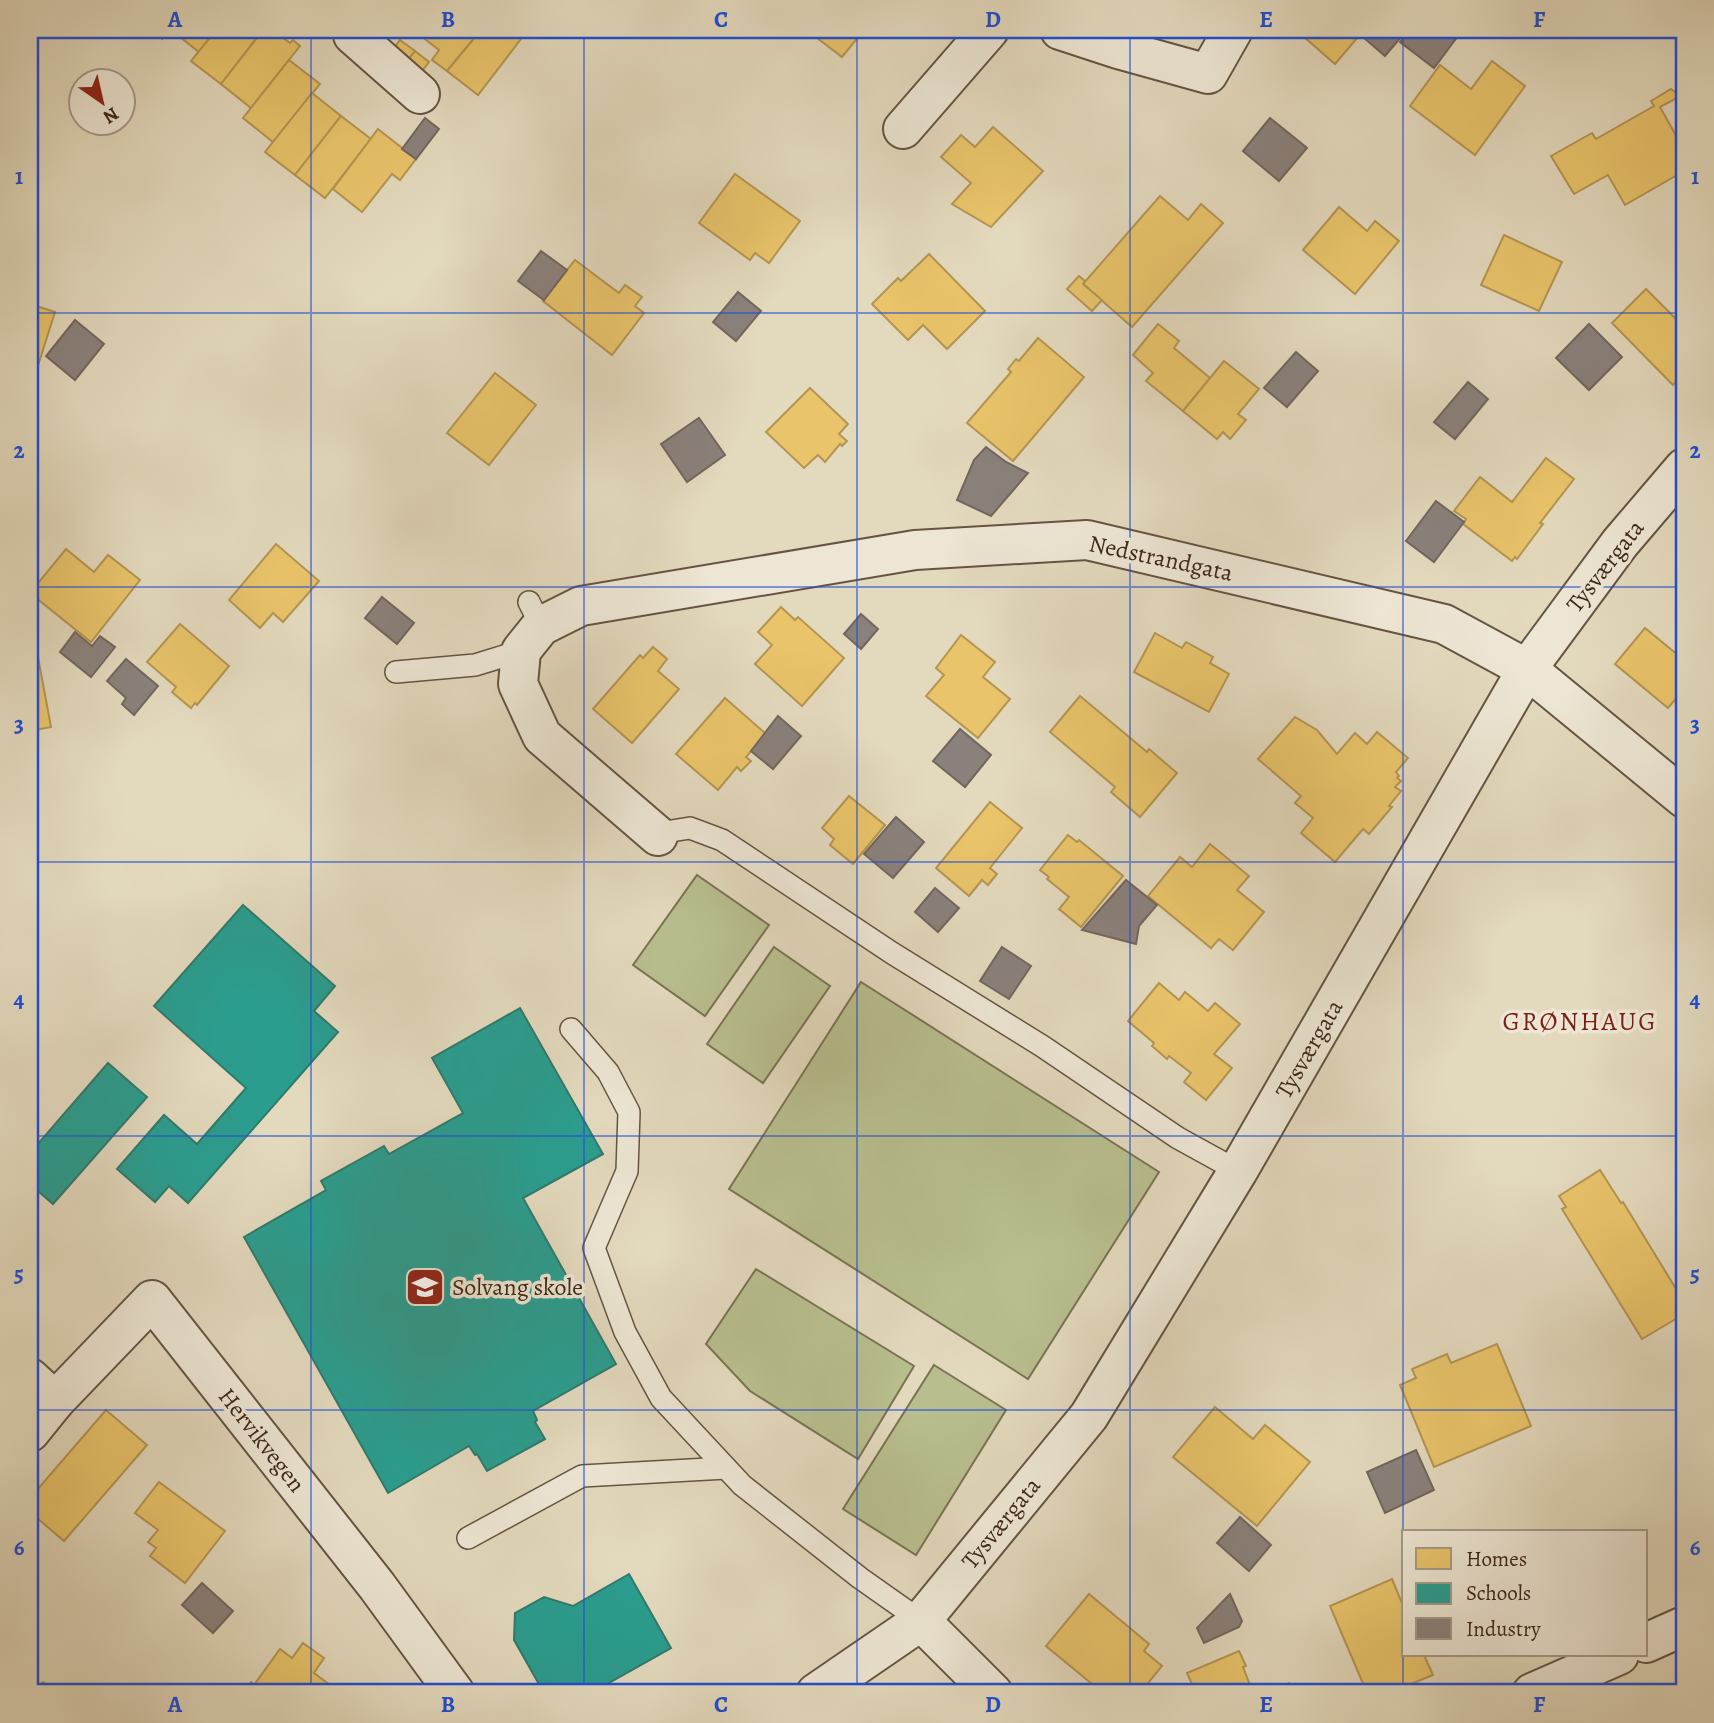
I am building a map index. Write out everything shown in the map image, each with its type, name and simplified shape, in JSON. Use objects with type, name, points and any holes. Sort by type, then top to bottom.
[{"type":"street","points":[[355,30],[353,35],[420,94]]},
{"type":"street","points":[[903,129],[989,30]]},
{"type":"street","points":[[1060,30],[1208,74],[1233,30]]},
{"type":"street","name":"Tysværgata","points":[[816,1693],[921,1621],[1089,1416],[1238,1171],[1527,669],[1620,543],[1684,468]]},
{"type":"street","name":"Nedstrandgata","points":[[530,626],[581,606],[915,550],[1087,540],[1444,624],[1527,669],[1684,798]]},
{"type":"street","points":[[530,626],[518,684],[542,736],[658,835]]},
{"type":"street","name":"Hervikvegen","points":[[30,1433],[42,1390],[152,1300],[377,1586],[455,1693]]},
{"type":"street","points":[[921,1621],[993,1693]]},
{"type":"street","points":[[1648,1642],[1684,1626]]},
{"type":"street","points":[[1532,1693],[1617,1656]]},
{"type":"lane","name":"Nedstrandgata","points":[[396,672],[475,665],[530,626]]},
{"type":"lane","points":[[658,835],[690,828],[722,840],[892,953],[1042,1046],[1178,1138],[1238,1171]]},
{"type":"lane","points":[[571,1029],[608,1072],[629,1112],[627,1171],[594,1248],[625,1332],[661,1398],[742,1485],[850,1570],[921,1621]]},
{"type":"lane","points":[[468,1538],[582,1476],[726,1468]]},
{"type":"green space","points":[[697,875],[769,925],[705,1016],[633,965]]},
{"type":"green space","points":[[774,947],[830,986],[763,1083],[707,1044]]},
{"type":"green space","points":[[861,982],[1159,1172],[1028,1379],[729,1189]]},
{"type":"green space","points":[[756,1269],[914,1366],[858,1459],[750,1391],[706,1344]]},
{"type":"green space","points":[[934,1365],[1006,1410],[916,1555],[843,1509]]},
{"type":"building: Homes","points":[[151,30],[169,30],[162,39]]},
{"type":"building: Homes","points":[[171,30],[216,30],[199,52]]},
{"type":"building: Homes","points":[[216,30],[263,30],[221,84],[191,61]]},
{"type":"building: Homes","points":[[263,30],[272,30],[290,43],[293,40],[300,46],[251,108],[221,84]]},
{"type":"building: Homes","points":[[432,30],[481,30],[447,71],[432,60],[439,50],[425,39]]},
{"type":"building: Homes","points":[[481,30],[508,30],[521,39],[478,95],[447,71]]},
{"type":"building: Homes","points":[[815,30],[864,30],[842,57],[812,34]]},
{"type":"building: Homes","points":[[1296,30],[1364,30],[1335,64]]},
{"type":"building: Homes","points":[[400,40],[415,51],[405,64],[390,53]]},
{"type":"building: Homes","points":[[415,51],[429,62],[419,75],[405,64]]},
{"type":"building: Homes","points":[[289,60],[320,84],[273,142],[243,118]]},
{"type":"building: Homes","points":[[1492,61],[1525,86],[1475,155],[1410,106],[1440,65],[1471,89]]},
{"type":"building: Homes","points":[[1671,89],[1681,96],[1660,107],[1684,150],[1684,171],[1625,205],[1608,175],[1574,194],[1551,156],[1592,133],[1596,139],[1654,106],[1651,101]]},
{"type":"building: Homes","points":[[312,93],[341,116],[295,175],[265,152]]},
{"type":"building: Homes","points":[[341,116],[371,139],[325,198],[295,175]]},
{"type":"building: Homes","points":[[993,127],[1043,171],[991,227],[952,204],[971,183],[941,157],[961,135],[975,147]]},
{"type":"building: Homes","points":[[378,129],[416,159],[400,180],[392,174],[362,212],[333,189]]},
{"type":"building: Homes","points":[[735,174],[800,221],[769,263],[755,253],[750,260],[699,223]]},
{"type":"building: Homes","points":[[1160,196],[1188,220],[1201,204],[1223,223],[1132,327],[1083,284]]},
{"type":"building: Homes","points":[[1339,207],[1367,231],[1375,221],[1399,241],[1355,294],[1303,250]]},
{"type":"building: Homes","points":[[1504,235],[1562,262],[1539,311],[1481,285]]},
{"type":"building: Homes","points":[[929,254],[985,311],[947,349],[923,325],[908,340],[872,304],[898,278],[901,281]]},
{"type":"building: Homes","points":[[575,260],[619,293],[625,285],[642,297],[635,306],[644,313],[612,355],[543,301]]},
{"type":"building: Homes","points":[[1079,276],[1085,281],[1083,284],[1102,300],[1092,311],[1067,289]]},
{"type":"building: Homes","points":[[1646,289],[1676,319],[1684,311],[1684,374],[1673,385],[1612,323]]},
{"type":"building: Homes","points":[[30,304],[55,312],[30,391]]},
{"type":"building: Homes","points":[[1158,324],[1179,341],[1174,348],[1210,378],[1183,411],[1146,381],[1153,373],[1133,355]]},
{"type":"building: Homes","points":[[1038,338],[1084,377],[1013,461],[967,423],[1011,372],[1008,369],[1016,359],[1019,361]]},
{"type":"building: Homes","points":[[1224,361],[1259,389],[1238,414],[1246,420],[1230,439],[1223,432],[1217,439],[1183,411]]},
{"type":"building: Homes","points":[[495,373],[536,405],[489,465],[447,433]]},
{"type":"building: Homes","points":[[810,388],[848,424],[839,434],[847,441],[842,446],[840,444],[825,462],[818,455],[804,468],[766,432]]},
{"type":"building: Homes","points":[[1546,458],[1574,479],[1540,523],[1543,524],[1517,559],[1515,557],[1512,561],[1463,524],[1466,519],[1454,511],[1480,477],[1512,502]]},
{"type":"building: Homes","points":[[276,544],[319,581],[283,622],[273,613],[260,628],[229,600]]},
{"type":"building: Homes","points":[[66,549],[94,572],[108,555],[140,580],[91,642],[30,593]]},
{"type":"building: Homes","points":[[781,607],[795,620],[798,617],[844,658],[802,706],[755,664],[772,645],[758,632]]},
{"type":"building: Homes","points":[[180,624],[229,666],[197,705],[195,703],[191,708],[172,692],[176,687],[147,662]]},
{"type":"building: Homes","points":[[1645,628],[1684,660],[1684,689],[1668,708],[1615,664]]},
{"type":"building: Homes","points":[[1155,633],[1182,648],[1186,642],[1213,657],[1210,663],[1229,674],[1209,712],[1134,672]]},
{"type":"building: Homes","points":[[961,635],[995,662],[983,677],[1010,699],[978,738],[926,696],[944,675],[936,668]]},
{"type":"building: Homes","points":[[653,647],[667,659],[658,671],[679,689],[632,743],[593,709],[640,655],[643,658]]},
{"type":"building: Homes","points":[[38,657],[51,727],[30,731],[30,659]]},
{"type":"building: Homes","points":[[1080,696],[1147,752],[1149,749],[1177,773],[1140,817],[1111,792],[1115,787],[1050,732]]},
{"type":"building: Homes","points":[[725,698],[766,734],[746,757],[751,761],[741,771],[737,767],[718,790],[676,754]]},
{"type":"building: Homes","points":[[1295,717],[1317,730],[1337,754],[1355,733],[1367,744],[1377,732],[1408,758],[1396,772],[1401,781],[1395,787],[1401,791],[1389,806],[1392,807],[1369,834],[1363,829],[1335,862],[1301,833],[1313,818],[1295,803],[1301,796],[1258,759]]},
{"type":"building: Homes","points":[[849,796],[885,825],[853,864],[830,845],[834,839],[822,828]]},
{"type":"building: Homes","points":[[990,802],[1022,828],[990,868],[997,874],[988,885],[982,880],[969,896],[936,868]]},
{"type":"building: Homes","points":[[1068,835],[1077,842],[1079,840],[1123,876],[1081,927],[1059,909],[1069,897],[1040,870]]},
{"type":"building: Homes","points":[[1210,844],[1249,876],[1237,890],[1264,912],[1233,950],[1219,939],[1211,948],[1148,896],[1180,857],[1192,867]]},
{"type":"building: Homes","points":[[1159,983],[1179,1000],[1185,992],[1208,1011],[1215,1003],[1240,1024],[1214,1054],[1232,1068],[1206,1100],[1184,1082],[1191,1073],[1169,1056],[1167,1059],[1152,1046],[1154,1043],[1128,1021]]},
{"type":"building: Homes","points":[[1600,1170],[1621,1203],[1623,1202],[1684,1302],[1684,1314],[1642,1339],[1562,1209],[1566,1207],[1559,1196]]},
{"type":"building: Homes","points":[[1497,1344],[1531,1426],[1434,1467],[1400,1385],[1416,1378],[1412,1369],[1447,1354],[1451,1363]]},
{"type":"building: Homes","points":[[1215,1407],[1253,1439],[1265,1425],[1310,1462],[1257,1526],[1173,1457]]},
{"type":"building: Homes","points":[[106,1410],[147,1445],[64,1541],[30,1512],[30,1498]]},
{"type":"building: Homes","points":[[159,1482],[225,1531],[185,1583],[150,1556],[156,1548],[148,1542],[158,1530],[135,1513]]},
{"type":"building: Homes","points":[[1392,1579],[1402,1603],[1402,1656],[1424,1656],[1433,1675],[1389,1693],[1367,1693],[1330,1606]]},
{"type":"building: Homes","points":[[1089,1594],[1149,1644],[1144,1651],[1162,1666],[1140,1693],[1115,1693],[1111,1690],[1103,1693],[1046,1646]]},
{"type":"building: Homes","points":[[303,1643],[324,1658],[314,1673],[330,1685],[324,1693],[243,1693],[251,1682],[254,1685],[280,1649],[292,1658]]},
{"type":"building: Homes","points":[[1239,1651],[1252,1690],[1255,1689],[1257,1693],[1196,1693],[1187,1673]]},
{"type":"building: Homes","points":[[43,1682],[58,1693],[34,1693]]},
{"type":"building: Homes","points":[[1289,1683],[1293,1693],[1266,1693]]},
{"type":"building: Schools","points":[[243,905],[335,986],[314,1011],[338,1032],[188,1203],[169,1186],[155,1202],[117,1169],[164,1115],[197,1144],[246,1088],[154,1006]]},
{"type":"building: Schools","points":[[520,1008],[603,1154],[523,1198],[616,1364],[533,1411],[537,1420],[535,1422],[545,1439],[487,1471],[469,1446],[388,1493],[244,1237],[326,1190],[321,1181],[384,1146],[389,1154],[463,1113],[432,1058]]},
{"type":"building: Schools","points":[[108,1063],[147,1097],[53,1204],[30,1184],[30,1153]]},
{"type":"building: Schools","points":[[629,1574],[671,1648],[591,1693],[544,1693],[514,1640],[515,1613],[544,1597],[573,1606]]},
{"type":"building: Industry","points":[[1371,30],[1407,30],[1385,56],[1364,38]]},
{"type":"building: Industry","points":[[1410,30],[1450,30],[1458,36],[1434,68],[1400,42]]},
{"type":"building: Industry","points":[[425,118],[439,129],[416,159],[402,149]]},
{"type":"building: Industry","points":[[1270,118],[1307,148],[1279,181],[1243,151]]},
{"type":"building: Industry","points":[[541,251],[567,270],[544,300],[518,281]]},
{"type":"building: Industry","points":[[738,292],[761,311],[736,341],[713,322]]},
{"type":"building: Industry","points":[[75,320],[104,344],[75,380],[46,356]]},
{"type":"building: Industry","points":[[1589,324],[1622,357],[1589,390],[1556,358]]},
{"type":"building: Industry","points":[[1296,352],[1318,371],[1287,407],[1264,388]]},
{"type":"building: Industry","points":[[1468,382],[1488,399],[1455,439],[1434,422]]},
{"type":"building: Industry","points":[[699,418],[725,455],[687,482],[661,444]]},
{"type":"building: Industry","points":[[986,447],[1006,462],[1028,473],[991,516],[957,500],[974,460]]},
{"type":"building: Industry","points":[[1436,501],[1464,522],[1434,562],[1406,541]]},
{"type":"building: Industry","points":[[382,597],[414,623],[397,644],[365,618]]},
{"type":"building: Industry","points":[[861,614],[878,629],[861,649],[844,634]]},
{"type":"building: Industry","points":[[75,632],[92,646],[100,636],[115,647],[91,677],[60,652]]},
{"type":"building: Industry","points":[[126,659],[158,686],[134,715],[122,704],[126,698],[107,681]]},
{"type":"building: Industry","points":[[778,716],[801,736],[773,769],[751,751]]},
{"type":"building: Industry","points":[[960,729],[991,755],[965,787],[933,761]]},
{"type":"building: Industry","points":[[896,817],[924,842],[893,878],[864,854]]},
{"type":"building: Industry","points":[[1126,880],[1157,905],[1139,926],[1136,944],[1082,930]]},
{"type":"building: Industry","points":[[935,888],[959,908],[938,932],[915,912]]},
{"type":"building: Industry","points":[[1002,947],[1031,966],[1009,999],[980,981]]},
{"type":"building: Industry","points":[[1416,1450],[1434,1490],[1385,1513],[1367,1472]]},
{"type":"building: Industry","points":[[1240,1517],[1271,1545],[1249,1571],[1217,1543]]},
{"type":"building: Industry","points":[[202,1583],[233,1611],[213,1633],[182,1605]]},
{"type":"building: Industry","points":[[1230,1594],[1242,1621],[1239,1627],[1204,1643],[1197,1628]]},
{"type":"place","name":"Solvang skole","points":[[425,1287]]},
{"type":"district","name":"GRØNHAUG","points":[[1580,1021]]}]
